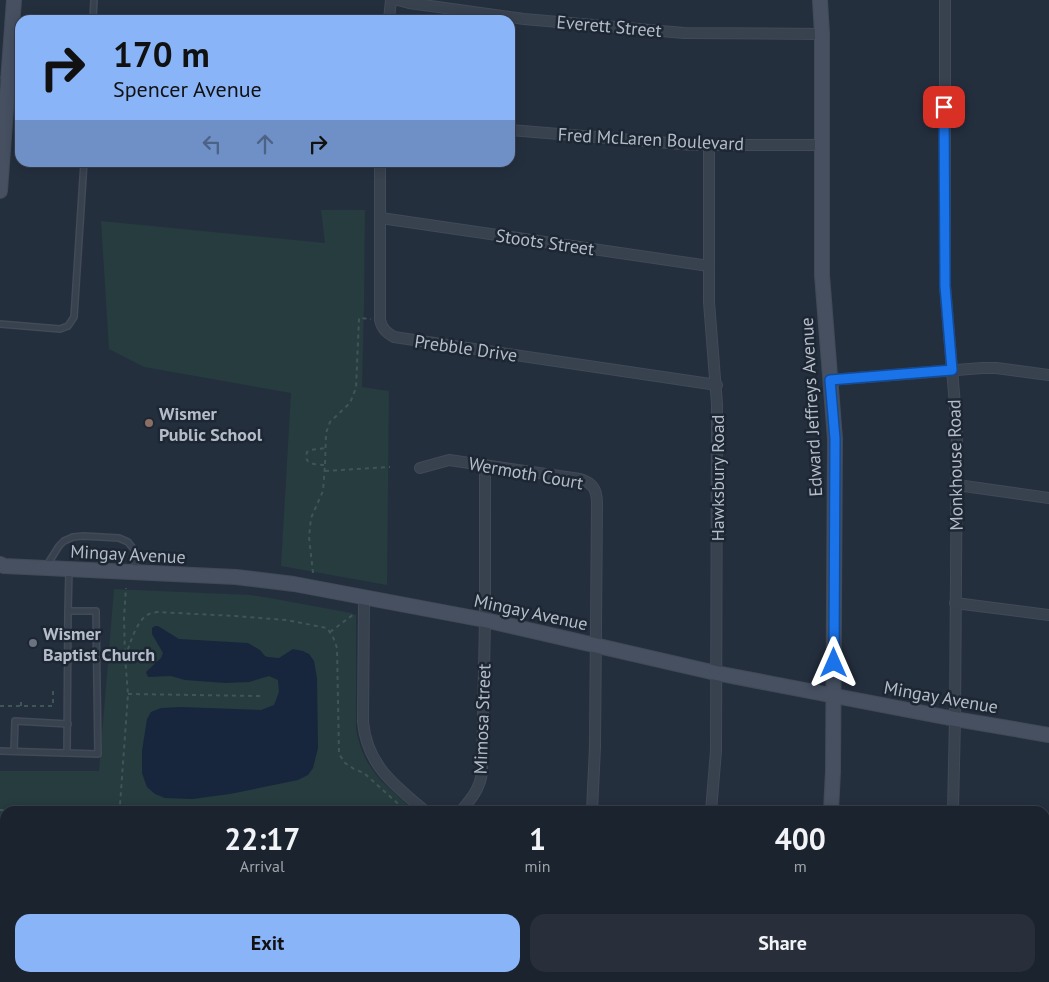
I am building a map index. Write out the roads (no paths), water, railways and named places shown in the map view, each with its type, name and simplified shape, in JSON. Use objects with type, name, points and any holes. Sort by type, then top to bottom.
[{"type":"street","points":[[0,191],[14,0]]},
{"type":"street","points":[[390,15],[391,0]]},
{"type":"street","name":"Everett Street","points":[[398,0],[495,15]]},
{"type":"street","name":"Edward Jeffreys Avenue","points":[[820,0],[823,145],[822,275],[835,439],[831,806]]},
{"type":"street","name":"Monkhouse Road","points":[[945,0],[945,286],[957,429],[953,806]]},
{"type":"street","name":"Everett Street","points":[[515,18],[684,32],[822,34]]},
{"type":"street","name":"Fred McLaren Boulevard","points":[[515,130],[683,145],[823,145]]},
{"type":"street","name":"Hawksbury Road","points":[[709,145],[709,302],[718,404],[716,751],[711,806]]},
{"type":"street","name":"Prebble Drive","points":[[380,167],[380,320],[383,330],[394,337],[717,385]]},
{"type":"street","name":"Stoots Street","points":[[381,218],[709,266]]},
{"type":"street","points":[[830,380],[996,368],[1049,375]]},
{"type":"street","name":"Wermoth Court","points":[[420,468],[449,460],[580,479],[595,488],[597,495],[596,645]]},
{"type":"street","name":"Mimosa Street","points":[[465,806],[481,783],[482,772],[485,620],[485,465]]},
{"type":"street","points":[[957,485],[1049,498]]},
{"type":"street","name":"Mingay Avenue","points":[[0,564],[4,566],[69,570],[215,576],[294,584],[485,620],[716,673],[955,719],[1049,734]]},
{"type":"street","points":[[364,598],[362,722],[366,741],[375,762],[386,776],[419,806]]},
{"type":"street","points":[[955,603],[1049,615]]},
{"type":"street","points":[[592,806],[596,645]]},
{"type":"lane","points":[[92,15],[94,0]]},
{"type":"lane","points":[[0,324],[60,329],[68,326],[74,317],[84,167]]},
{"type":"lane","points":[[45,568],[59,546],[73,537],[119,538],[128,542],[133,548],[136,555],[135,573]]},
{"type":"lane","points":[[67,753],[69,570]]},
{"type":"lane","points":[[0,751],[98,754],[96,611],[68,611]]},
{"type":"lane","points":[[14,751],[15,721],[68,724]]},
{"type":"water","points":[[155,626],[179,639],[248,643],[268,657],[279,658],[293,649],[309,654],[314,661],[317,678],[318,748],[313,768],[308,775],[298,780],[230,794],[192,799],[165,798],[155,794],[147,787],[142,773],[142,751],[147,719],[151,712],[161,708],[180,707],[261,710],[274,705],[279,692],[278,680],[269,676],[249,682],[225,683],[185,680],[171,676],[148,677],[146,672],[161,658],[163,653],[152,634],[152,628]]},
{"type":"place","name":"Wismer Public School","points":[[149,423]]},
{"type":"place","name":"Wismer Baptist Church","points":[[33,643]]}]
